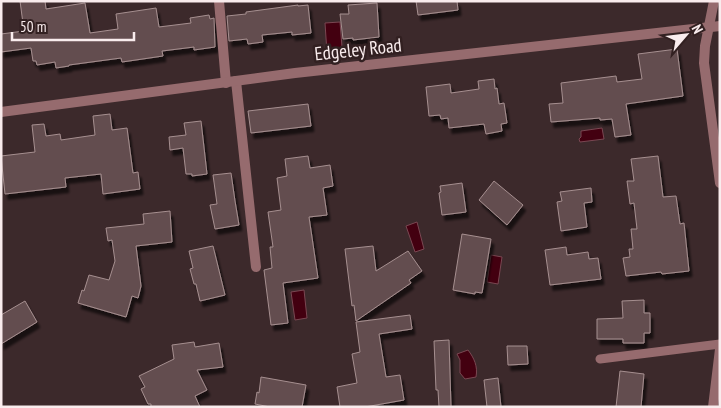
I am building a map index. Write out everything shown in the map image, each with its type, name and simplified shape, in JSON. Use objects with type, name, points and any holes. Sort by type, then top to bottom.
[{"type":"street","points":[[219,1],[256,266]]},
{"type":"street","points":[[714,1],[705,46],[705,77],[720,183]]},
{"type":"street","name":"Edgeley Road","points":[[1,112],[295,74],[720,26]]},
{"type":"street","points":[[713,407],[720,349]]},
{"type":"lane","points":[[600,359],[720,344]]},
{"type":"shaded area","points":[[340,22],[342,47],[346,48],[346,52],[327,53],[325,23]]},
{"type":"shaded area","points":[[602,128],[604,139],[580,142],[581,131]]},
{"type":"shaded area","points":[[417,222],[424,249],[415,252],[406,226]]},
{"type":"shaded area","points":[[491,255],[502,257],[498,284],[487,282]]},
{"type":"shaded area","points":[[304,290],[307,318],[295,320],[291,292]]},
{"type":"shaded area","points":[[468,350],[475,362],[476,377],[465,379],[460,373],[460,360],[457,354]]},
{"type":"building","points":[[20,1],[45,1],[46,9],[85,3],[90,33],[118,29],[116,14],[156,8],[159,27],[191,23],[190,18],[209,15],[210,19],[214,18],[215,47],[194,50],[194,47],[162,51],[163,56],[122,62],[121,58],[56,68],[55,62],[37,65],[36,61],[33,61],[31,48],[1,52],[1,34],[24,31]]},
{"type":"building","points":[[416,1],[457,1],[458,10],[418,15]]},
{"type":"building","points":[[377,3],[379,37],[353,40],[353,38],[343,39],[340,14],[349,14],[348,5]]},
{"type":"building","points":[[308,5],[311,33],[292,35],[292,32],[262,35],[263,42],[248,44],[247,39],[229,41],[227,16]]},
{"type":"building","points":[[677,49],[683,96],[626,104],[631,135],[615,137],[612,119],[600,120],[600,118],[551,122],[549,104],[563,103],[561,83],[616,76],[617,82],[642,79],[638,54]]},
{"type":"building","points":[[494,79],[499,104],[504,103],[507,123],[501,124],[502,131],[486,134],[484,124],[449,128],[448,118],[441,119],[440,115],[429,116],[426,87],[450,84],[451,93],[479,89],[478,81]]},
{"type":"building","points":[[308,104],[311,126],[251,133],[248,111]]},
{"type":"building","points":[[110,114],[112,130],[127,128],[133,173],[138,172],[140,189],[103,194],[101,174],[65,178],[66,187],[5,194],[1,156],[35,152],[32,125],[44,124],[46,136],[60,134],[61,140],[95,135],[93,116]]},
{"type":"building","points":[[201,121],[207,174],[192,176],[192,174],[186,174],[183,148],[170,150],[169,137],[186,135],[184,123]]},
{"type":"building","points":[[308,156],[310,168],[330,165],[333,186],[323,188],[327,215],[309,217],[318,278],[283,283],[288,323],[271,325],[264,270],[272,268],[270,247],[273,247],[268,212],[281,210],[277,178],[287,176],[285,159]]},
{"type":"building","points":[[658,156],[663,197],[676,196],[680,224],[684,223],[689,271],[626,276],[623,258],[630,257],[629,249],[633,249],[631,229],[637,229],[634,203],[630,204],[627,181],[634,181],[631,159]]},
{"type":"building","points":[[231,173],[239,225],[215,229],[210,205],[217,204],[213,175]]},
{"type":"building","points":[[494,181],[523,205],[507,225],[479,200]]},
{"type":"building","points":[[462,183],[466,212],[442,215],[440,186]]},
{"type":"building","points":[[591,188],[592,202],[584,203],[587,227],[561,231],[557,202],[562,201],[560,192]]},
{"type":"building","points":[[170,211],[172,242],[136,246],[141,286],[138,298],[132,296],[126,317],[78,303],[89,275],[109,280],[115,261],[112,240],[108,241],[106,228],[144,224],[143,214]]},
{"type":"building","points":[[462,234],[491,239],[482,293],[475,292],[475,294],[453,290]]},
{"type":"building","points":[[213,246],[225,295],[200,301],[190,269],[193,268],[189,251]]},
{"type":"building","points":[[373,246],[376,271],[408,251],[422,271],[409,280],[411,283],[356,321],[354,305],[352,306],[345,249]]},
{"type":"building","points":[[566,247],[567,255],[588,252],[589,259],[598,258],[601,279],[550,285],[545,250]]},
{"type":"building","points":[[644,300],[644,313],[650,313],[650,333],[644,333],[644,343],[623,343],[623,339],[597,339],[597,319],[623,318],[622,301]]},
{"type":"building","points":[[25,301],[37,322],[1,344],[1,315]]},
{"type":"building","points":[[410,315],[412,329],[379,334],[386,377],[400,375],[404,400],[365,407],[340,407],[337,387],[357,383],[352,354],[360,352],[356,322]]},
{"type":"building","points":[[449,340],[451,407],[439,407],[438,390],[436,390],[434,341]]},
{"type":"building","points":[[194,342],[195,347],[219,343],[223,367],[197,370],[207,390],[195,396],[200,407],[151,407],[141,389],[145,387],[139,376],[174,359],[172,345]]},
{"type":"building","points":[[507,346],[527,346],[528,364],[508,365]]},
{"type":"building","points":[[620,371],[644,374],[641,407],[616,407]]},
{"type":"building","points":[[261,377],[306,385],[302,407],[270,407],[255,404],[257,392],[259,393]]},
{"type":"building","points":[[498,378],[501,407],[487,407],[484,380]]}]
